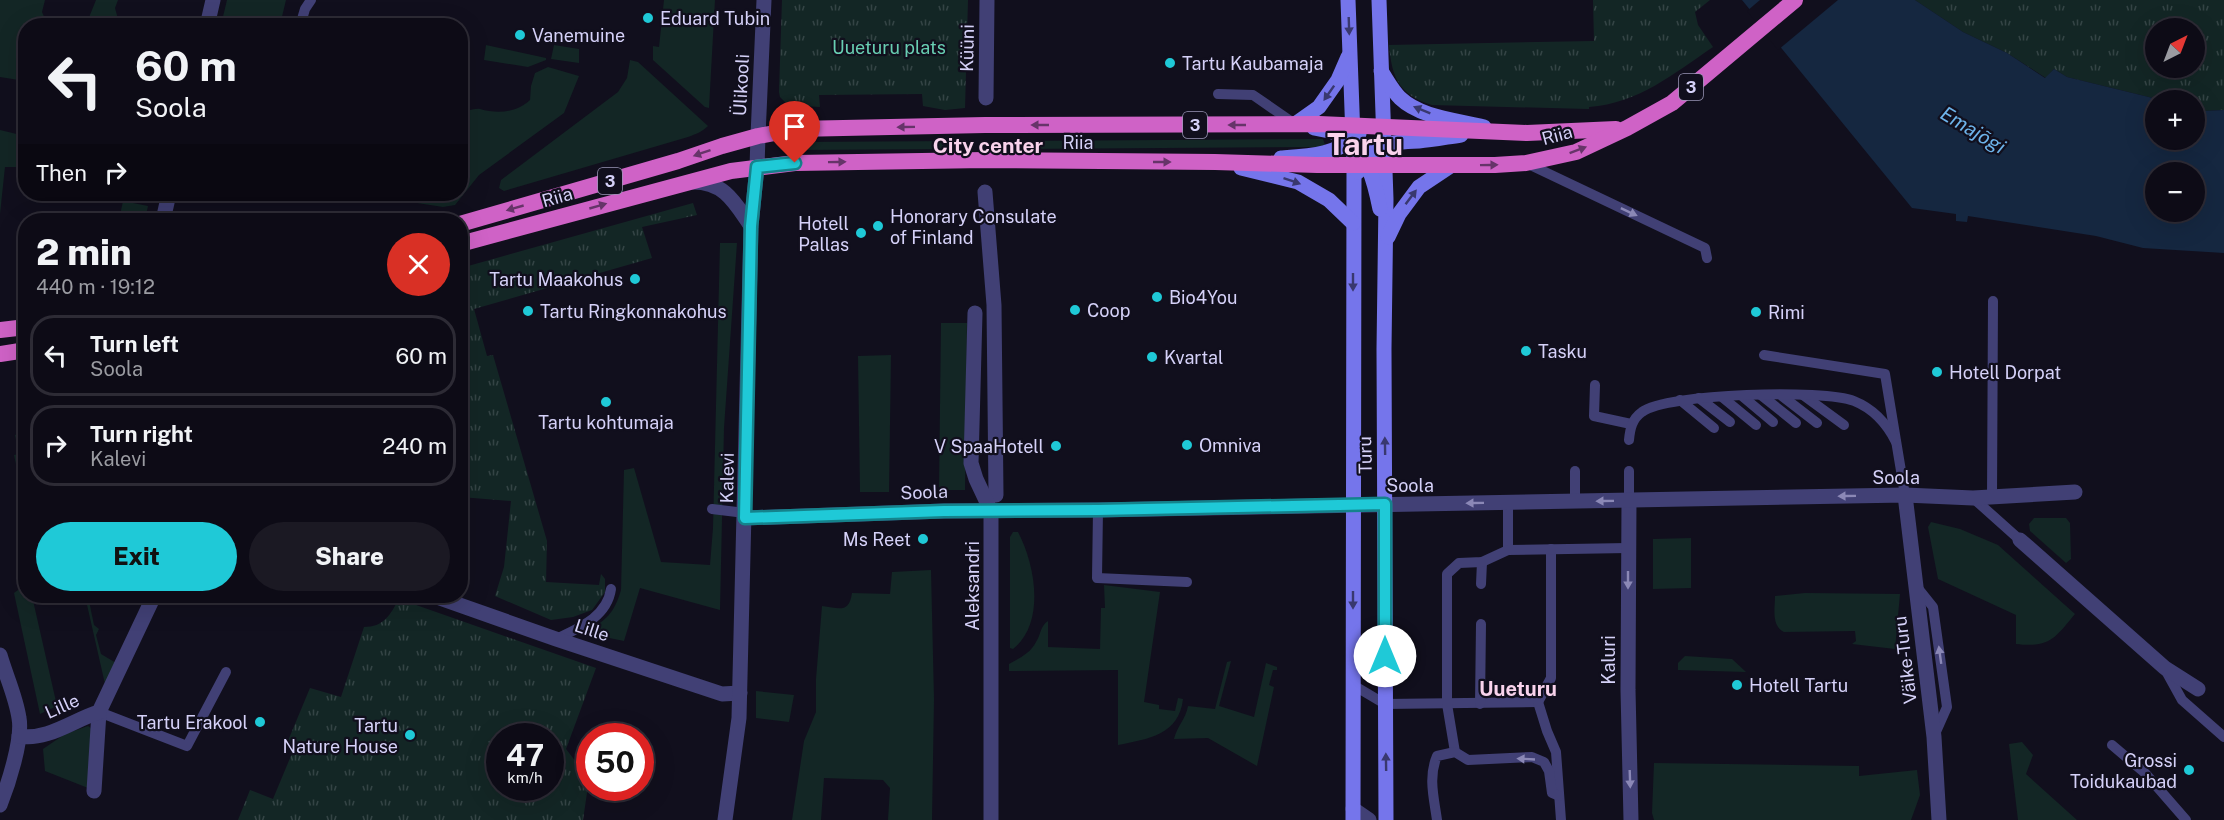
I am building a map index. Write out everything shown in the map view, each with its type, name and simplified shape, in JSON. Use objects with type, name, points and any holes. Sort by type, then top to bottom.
[{"type":"highway","name":"Riia","points":[[468,242],[731,171],[795,163],[985,160],[1362,164],[1383,153],[1452,165],[1526,163],[1576,152],[1627,128],[1672,103],[1795,0]]},
{"type":"highway","name":"Riia","points":[[468,222],[758,136],[796,129],[986,125],[1295,124],[1361,132],[1499,130],[1527,133],[1627,128]]},
{"type":"highway","points":[[0,330],[18,328]]},
{"type":"highway","points":[[0,354],[18,351]]},
{"type":"main road","points":[[1348,0],[1350,51],[1361,132]]},
{"type":"main road","points":[[1215,162],[1316,155],[1336,150],[1361,132],[1380,69],[1378,0]]},
{"type":"main road","points":[[1295,124],[1319,107],[1338,80],[1350,51]]},
{"type":"main road","points":[[1380,69],[1401,99],[1412,107],[1430,114],[1499,130]]},
{"type":"main road","points":[[1383,153],[1398,141],[1420,141],[1499,130]]},
{"type":"main road","name":"Turu","points":[[1361,132],[1383,153],[1386,820]]},
{"type":"main road","name":"Turu","points":[[1353,815],[1353,223],[1362,164],[1361,132]]},
{"type":"main road","points":[[1215,162],[1298,182],[1329,200],[1353,223]]},
{"type":"main road","points":[[1362,164],[1378,198],[1385,242]]},
{"type":"main road","points":[[1385,242],[1399,214],[1419,187],[1452,165]]},
{"type":"street","points":[[209,18],[213,0]]},
{"type":"street","name":"Ülikooli","points":[[758,136],[764,0]]},
{"type":"street","name":"Küüni","points":[[986,98],[987,0]]},
{"type":"street","name":"Kalevi","points":[[725,820],[740,718],[751,226],[758,136]]},
{"type":"street","points":[[687,182],[706,182],[730,196],[751,226]]},
{"type":"street","points":[[985,192],[993,291],[996,495]]},
{"type":"street","name":"Aleksandri","points":[[991,820],[991,511],[971,463],[975,313],[993,291]]},
{"type":"street","name":"Soola","points":[[745,515],[1905,495],[1973,498],[2075,492]]},
{"type":"street","name":"Väike-Turu","points":[[1905,495],[1934,737],[1939,820]]},
{"type":"street","name":"Kaluri","points":[[1629,500],[1628,690],[1631,820]]},
{"type":"street","points":[[2020,540],[2165,668],[2198,689]]},
{"type":"street","name":"Lille","points":[[19,736],[29,738],[44,736],[99,712],[151,603]]},
{"type":"street","name":"Lille","points":[[454,603],[722,694],[740,693]]},
{"type":"street","points":[[0,655],[19,719],[19,736],[8,784],[0,805]]},
{"type":"street","points":[[94,791],[99,712]]},
{"type":"street","name":"Turu","points":[[1353,815],[1369,820]]},
{"type":"lane","points":[[302,18],[311,0]]},
{"type":"lane","points":[[1218,94],[1253,95],[1295,124]]},
{"type":"lane","points":[[1526,163],[1705,248],[1707,258]]},
{"type":"lane","points":[[1992,497],[1996,390],[1993,302]]},
{"type":"lane","points":[[1764,355],[1885,374],[1905,495]]},
{"type":"lane","points":[[1595,385],[1594,416],[1631,424]]},
{"type":"lane","points":[[1761,395],[1796,423]]},
{"type":"lane","points":[[1629,440],[1631,424],[1642,412],[1663,404],[1699,398],[1803,395],[1837,396],[1856,402],[1886,424],[1896,441]]},
{"type":"lane","points":[[1803,395],[1844,425]]},
{"type":"lane","points":[[1742,396],[1773,423]]},
{"type":"lane","points":[[1782,396],[1817,423]]},
{"type":"lane","points":[[1722,397],[1756,426]]},
{"type":"lane","points":[[1699,398],[1730,422]]},
{"type":"lane","points":[[1680,400],[1714,428]]},
{"type":"lane","points":[[1575,471],[1575,501]]},
{"type":"lane","points":[[1629,471],[1629,500]]},
{"type":"lane","points":[[1973,498],[2020,540]]},
{"type":"lane","points":[[1508,503],[1508,550]]},
{"type":"lane","points":[[712,508],[745,515]]},
{"type":"lane","points":[[1098,510],[1097,578],[1187,582]]},
{"type":"lane","points":[[1455,752],[1447,704],[1447,574],[1459,563],[1482,562],[1508,550],[1628,548]]},
{"type":"lane","points":[[1551,549],[1551,678],[1538,702],[1556,752],[1561,820]]},
{"type":"lane","points":[[1481,584],[1482,562]]},
{"type":"lane","points":[[556,639],[594,618],[606,604],[611,589]]},
{"type":"lane","points":[[1480,704],[1481,624]]},
{"type":"lane","points":[[2165,668],[2182,700],[2224,737]]},
{"type":"lane","points":[[99,712],[187,746],[226,672]]},
{"type":"lane","points":[[1353,684],[1385,704],[1538,702]]},
{"type":"lane","points":[[2112,745],[2145,773],[2186,820]]},
{"type":"lane","points":[[1437,820],[1432,768],[1437,756],[1455,752],[1468,760],[1532,757],[1544,762],[1549,771],[1552,793],[1559,796]]},
{"type":"green space","points":[[0,0],[45,0],[42,12],[45,18],[18,18],[18,80],[0,77]]},
{"type":"green space","points":[[96,0],[118,0],[115,8],[118,18],[89,18]]},
{"type":"green space","points":[[227,0],[286,0],[282,18],[223,18]]},
{"type":"green space","points":[[664,0],[715,0],[709,108],[705,107],[653,60],[653,46],[659,47]]},
{"type":"green space","name":"Uueturu plats","points":[[782,0],[968,0],[965,108],[945,110],[923,106],[922,94],[819,95],[820,107],[788,105],[780,97],[779,92]]},
{"type":"green space","points":[[1593,0],[1710,0],[1695,12],[1698,25],[1713,47],[1655,86],[1624,100],[1589,107],[1589,109],[1432,105],[1412,96],[1399,84],[1395,76],[1389,45],[1594,41]]},
{"type":"green space","points":[[1915,0],[2224,0],[2224,110],[2205,111],[2205,90],[2145,90],[2145,96],[2067,77],[2054,69],[2046,78],[2007,53],[1963,32]]},
{"type":"green space","points":[[486,45],[546,58],[546,60],[528,67],[484,60]]},
{"type":"green space","points":[[554,45],[579,49],[579,63],[551,59]]},
{"type":"green space","points":[[630,60],[638,62],[708,126],[688,137],[504,191],[499,188],[501,180],[618,92],[627,78]]},
{"type":"green space","points":[[548,67],[579,76],[564,113],[479,175],[468,189],[468,111],[478,109],[500,112],[519,108],[530,100],[535,73]]},
{"type":"green space","points":[[0,130],[18,134],[18,167],[5,167],[0,214]]},
{"type":"green space","points":[[1323,139],[1325,145],[1322,147],[1016,149],[1016,141]]},
{"type":"green space","points":[[960,141],[960,149],[797,150],[794,148],[796,142]]},
{"type":"green space","points":[[123,201],[148,206],[146,213],[120,213]]},
{"type":"green space","points":[[417,201],[458,201],[455,205],[443,207],[417,203]]},
{"type":"green space","points":[[693,203],[697,215],[642,227],[652,258],[474,309],[487,356],[493,355],[547,541],[546,582],[599,585],[601,574],[605,579],[605,592],[592,610],[573,617],[551,620],[495,596],[504,567],[511,501],[468,498],[468,266]]},
{"type":"green space","points":[[720,243],[737,243],[724,428],[720,610],[640,588],[624,641],[585,633],[608,616],[621,590],[624,470],[634,468],[661,562],[710,565],[713,528]]},
{"type":"green space","points":[[941,323],[967,323],[965,490],[939,490]]},
{"type":"green space","points":[[891,355],[889,492],[860,492],[858,356]]},
{"type":"green space","points":[[18,434],[18,449],[15,435]]},
{"type":"green space","points":[[18,454],[18,473],[14,455]]},
{"type":"green space","points":[[2034,518],[2066,518],[2070,523],[2071,559],[2066,563],[2030,531],[2029,524]]},
{"type":"green space","points":[[1931,522],[1960,529],[1998,545],[2075,614],[2051,640],[2037,644],[2016,644],[2016,615],[1938,579],[1928,527]]},
{"type":"green space","points":[[1013,532],[1018,532],[1029,560],[1033,576],[1034,609],[1023,638],[1013,649],[1010,648],[1010,537]]},
{"type":"green space","points":[[1691,538],[1691,588],[1653,589],[1653,539]]},
{"type":"green space","points":[[931,570],[934,699],[932,820],[888,820],[890,788],[883,780],[824,778],[821,820],[792,820],[804,741],[816,712],[816,679],[822,606],[846,607],[851,600],[852,593],[890,594],[892,572]]},
{"type":"green space","points":[[1104,585],[1160,592],[1144,702],[1159,705],[1159,709],[1175,711],[1178,698],[1183,699],[1180,711],[1169,728],[1151,737],[1118,745],[1118,670],[1009,671],[1009,664],[1031,650],[1043,625],[1048,621],[1048,647],[1100,649],[1101,608],[1105,608]]},
{"type":"green space","points":[[18,590],[18,603],[34,603],[57,706],[40,714],[14,593]]},
{"type":"green space","points":[[1805,593],[1900,594],[1895,649],[1852,644],[1856,641],[1855,631],[1784,632],[1775,621],[1775,596]]},
{"type":"green space","points":[[87,603],[89,603],[94,625],[99,629],[96,635],[101,654],[116,663],[105,684]]},
{"type":"green space","points":[[396,603],[410,603],[596,668],[566,749],[576,762],[576,801],[586,801],[583,820],[238,820],[250,790],[273,799],[293,751],[285,748],[310,688],[341,697],[364,627],[381,622]]},
{"type":"green space","points":[[1685,656],[1732,659],[1746,672],[1678,670],[1678,663]]},
{"type":"green space","points":[[1231,661],[1219,706],[1254,717],[1266,663],[1277,667],[1277,670],[1273,670],[1269,685],[1274,687],[1257,766],[1208,738],[1174,739],[1188,706],[1215,709],[1227,662]]},
{"type":"green space","points":[[756,691],[794,695],[789,722],[756,718]]},
{"type":"green space","points":[[88,726],[95,731],[88,788],[45,771],[43,749],[65,734]]},
{"type":"green space","points":[[2022,742],[2033,755],[2026,774],[2077,820],[2018,820],[2009,744]]},
{"type":"green space","points":[[1654,763],[1859,766],[1859,776],[1917,770],[1920,795],[1911,820],[1654,820],[1652,813]]},
{"type":"water","name":"Emajõgi","points":[[1742,0],[1915,0],[1963,32],[2007,53],[2045,78],[2054,69],[2067,77],[2145,96],[2145,150],[2205,150],[2205,111],[2224,110],[2224,253],[2143,248],[2096,236],[1968,216],[1967,222],[1956,221],[1956,214],[1912,208]]},
{"type":"pier","points":[[1760,0],[1838,0],[1778,50],[1747,11]]},
{"type":"place","name":"Eduard Tubin","points":[[648,18]]},
{"type":"place","name":"Vanemuine","points":[[520,35]]},
{"type":"place","name":"Tartu Kaubamaja","points":[[1170,63]]},
{"type":"place","name":"Honorary Consulate of Finland","points":[[878,226]]},
{"type":"place","name":"Hotell Pallas","points":[[861,233]]},
{"type":"place","name":"Tartu Maakohus","points":[[635,279]]},
{"type":"place","name":"Bio4You","points":[[1157,297]]},
{"type":"place","name":"Coop","points":[[1075,310]]},
{"type":"place","name":"Tartu Ringkonnakohus","points":[[528,311]]},
{"type":"place","name":"Rimi","points":[[1756,312]]},
{"type":"place","name":"Tasku","points":[[1526,351]]},
{"type":"place","name":"Kvartal","points":[[1152,357]]},
{"type":"place","name":"Hotell Dorpat","points":[[1937,372]]},
{"type":"place","name":"Tartu kohtumaja","points":[[606,402]]},
{"type":"place","name":"Omniva","points":[[1187,445]]},
{"type":"place","name":"V SpaaHotell","points":[[1056,446]]},
{"type":"place","name":"Ms Reet","points":[[923,539]]},
{"type":"place","name":"Hotell Tartu","points":[[1737,685]]},
{"type":"place","name":"Tartu Erakool","points":[[260,722]]},
{"type":"place","name":"Tartu Nature House","points":[[410,735]]},
{"type":"place","name":"Grossi Toidukaubad","points":[[2189,770]]},
{"type":"district","name":"Tartu","points":[[1365,144]]},
{"type":"district","name":"City center","points":[[988,145]]},
{"type":"district","name":"Uueturu","points":[[1518,689]]},
{"type":"route","points":[[795,163],[757,167],[751,226],[745,518],[944,511],[1385,504],[1385,656]]}]
